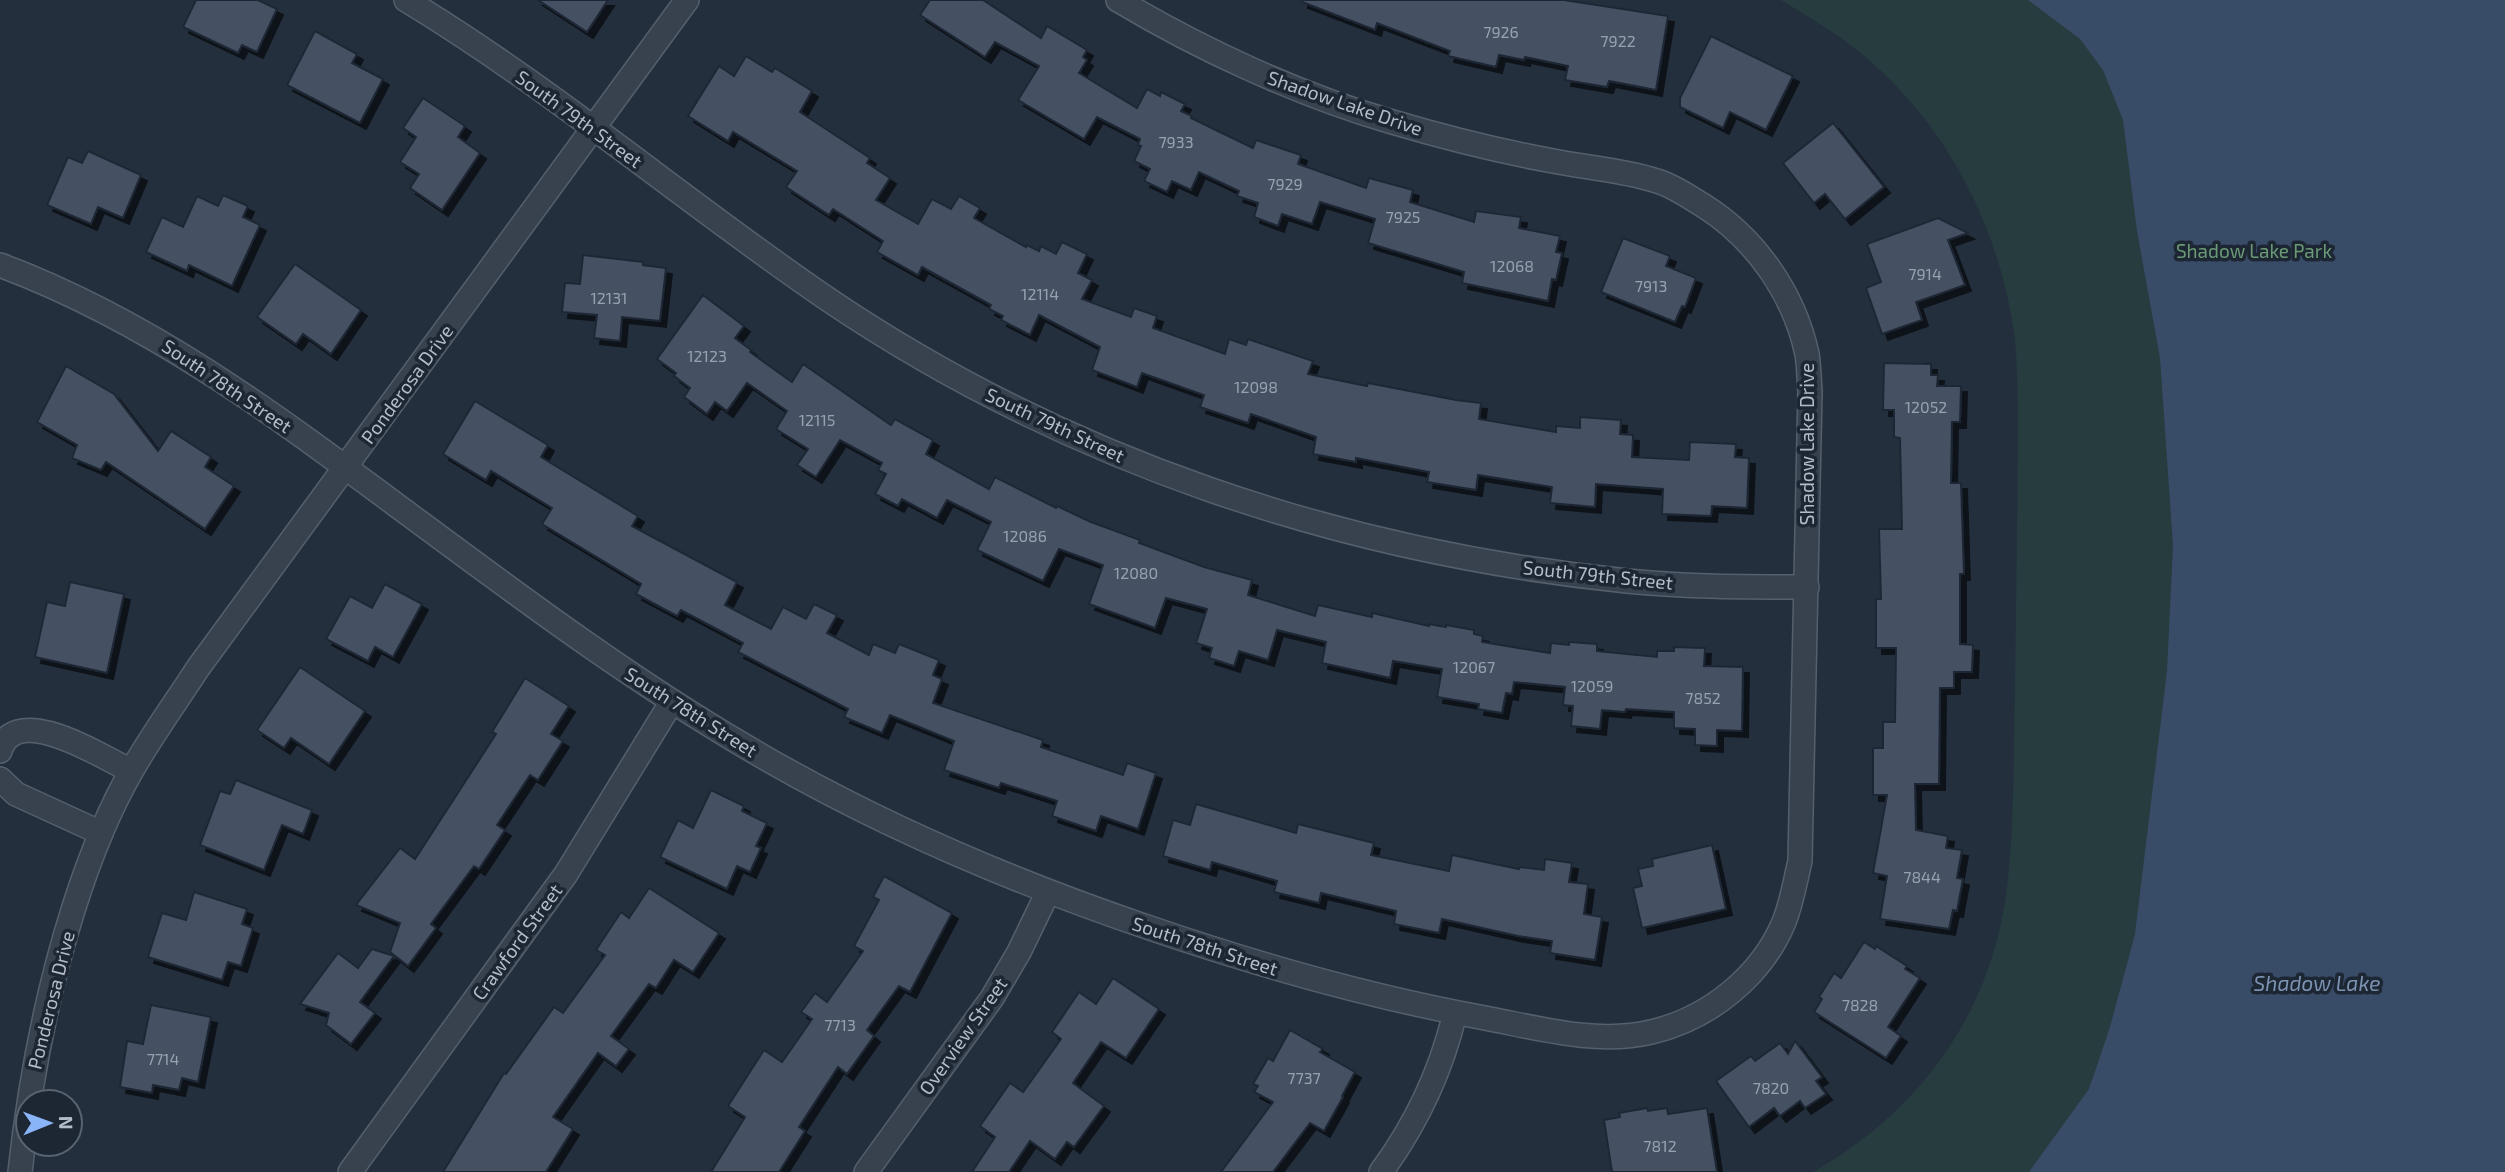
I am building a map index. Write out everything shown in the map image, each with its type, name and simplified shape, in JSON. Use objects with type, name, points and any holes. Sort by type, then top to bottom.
[{"type":"street","name":"South 79th Street","points":[[406,0],[479,47],[816,290],[887,337],[998,399],[1103,448],[1248,504],[1325,527],[1449,555],[1633,582],[1807,587]]},
{"type":"street","name":"Ponderosa Drive","points":[[20,1172],[39,1036],[57,959],[101,833],[131,771],[198,668],[687,0]]},
{"type":"street","name":"Shadow Lake Drive","points":[[1118,0],[1194,42],[1254,70],[1385,120],[1553,161],[1631,174],[1660,182],[1685,194],[1732,226],[1755,250],[1774,275],[1799,327],[1808,356],[1810,391],[1800,861],[1792,899],[1782,927],[1760,962],[1737,988],[1679,1024],[1646,1034],[1588,1036],[1455,1013]]},
{"type":"street","name":"South 78th Street","points":[[0,265],[85,300],[135,326],[237,389],[503,585],[671,702],[752,751],[860,809],[1048,892],[1254,964],[1342,988],[1455,1013]]},
{"type":"street","name":"Crawford Street","points":[[350,1172],[566,874],[671,702]]},
{"type":"street","points":[[0,751],[2,744],[15,732],[31,729],[50,732],[131,771]]},
{"type":"street","points":[[0,779],[16,794],[101,833]]},
{"type":"street","name":"Overview Street","points":[[866,1172],[992,998],[1019,952],[1048,892]]},
{"type":"street","points":[[1381,1172],[1410,1129],[1426,1099],[1439,1069],[1455,1013]]},
{"type":"green space","name":"Shadow Lake","points":[[1781,0],[2505,0],[2505,1172],[1813,1172],[1851,1148],[1885,1121],[1916,1090],[1942,1057],[1965,1020],[1983,981],[1997,939],[2006,895],[2012,818],[2018,402],[2015,341],[2006,289],[1978,208],[1958,169],[1935,133],[1908,99],[1878,68],[1844,40]]},
{"type":"water","name":"Shadow Lake","points":[[2028,0],[2505,0],[2505,1172],[2029,1172],[2089,1089],[2110,1027],[2135,934],[2167,671],[2173,545],[2160,358],[2137,231],[2123,120],[2103,70],[2080,39]]},
{"type":"building","points":[[196,0],[258,0],[277,9],[257,52],[242,45],[238,53],[183,27]]},
{"type":"building","points":[[538,0],[608,0],[587,32]]},
{"type":"building","points":[[930,0],[983,0],[1041,38],[1047,26],[1087,50],[1083,57],[1087,60],[1079,73],[1137,108],[1147,89],[1160,96],[1161,92],[1185,104],[1181,111],[1192,116],[1191,118],[1253,148],[1256,140],[1301,155],[1298,164],[1366,188],[1369,178],[1413,190],[1410,202],[1474,222],[1476,211],[1521,217],[1519,228],[1560,236],[1556,252],[1562,253],[1556,280],[1552,279],[1548,301],[1462,283],[1464,272],[1368,243],[1375,219],[1320,202],[1312,224],[1282,214],[1278,226],[1254,217],[1258,203],[1237,196],[1239,191],[1199,172],[1191,190],[1172,181],[1167,192],[1144,181],[1150,169],[1134,161],[1141,146],[1138,145],[1140,139],[1097,117],[1084,139],[1018,100],[1039,66],[995,42],[985,57],[920,15]]},
{"type":"building","points":[[1302,0],[1564,0],[1668,16],[1656,90],[1609,81],[1607,87],[1565,80],[1568,66],[1525,57],[1524,60],[1499,55],[1496,67],[1448,56],[1450,51],[1377,23],[1375,30]]},
{"type":"building","points":[[315,31],[357,54],[352,63],[383,79],[360,123],[287,85]]},
{"type":"building","points":[[1711,36],[1793,76],[1766,130],[1730,112],[1723,128],[1680,107],[1680,98]]},
{"type":"building","points":[[746,56],[772,72],[775,68],[812,91],[800,112],[870,158],[867,163],[890,178],[876,200],[918,224],[932,199],[951,209],[959,196],[980,208],[974,218],[1026,247],[1027,245],[1039,251],[1041,246],[1056,254],[1062,242],[1087,254],[1078,273],[1092,280],[1082,299],[1131,317],[1134,308],[1157,316],[1153,328],[1225,354],[1229,339],[1246,345],[1248,339],[1313,361],[1308,374],[1481,403],[1479,419],[1556,432],[1556,426],[1580,428],[1580,417],[1621,420],[1620,434],[1633,435],[1632,457],[1689,460],[1690,442],[1736,444],[1735,457],[1749,458],[1747,508],[1712,506],[1711,516],[1662,514],[1663,489],[1596,484],[1595,507],[1550,503],[1552,487],[1478,475],[1476,490],[1427,482],[1429,472],[1356,458],[1356,462],[1313,454],[1316,437],[1251,414],[1248,423],[1200,407],[1204,395],[1142,373],[1137,387],[1092,370],[1100,347],[1039,315],[1030,335],[1001,320],[1003,316],[989,309],[991,305],[922,267],[918,275],[877,252],[883,241],[833,209],[829,215],[786,187],[797,171],[733,132],[728,141],[688,116],[719,66],[734,76]]},
{"type":"building","points":[[423,98],[465,126],[458,137],[480,153],[442,210],[410,188],[419,174],[400,162],[416,137],[403,128]]},
{"type":"building","points":[[1833,123],[1884,187],[1845,219],[1825,194],[1814,203],[1783,163]]},
{"type":"building","points":[[88,151],[141,175],[123,218],[98,207],[91,224],[47,205],[68,157],[82,163]]},
{"type":"building","points":[[223,195],[248,206],[243,217],[260,225],[232,286],[189,265],[187,271],[146,252],[162,217],[183,227],[197,196],[218,206]]},
{"type":"building","points":[[1938,218],[1968,233],[1948,240],[1965,285],[1916,302],[1922,320],[1882,334],[1866,288],[1881,282],[1867,244]]},
{"type":"building","points":[[1623,238],[1670,256],[1666,266],[1696,278],[1685,307],[1682,306],[1675,322],[1601,292]]},
{"type":"building","points":[[583,255],[643,262],[643,265],[666,268],[660,321],[622,317],[620,341],[594,338],[597,315],[562,312],[565,283],[580,284]]},
{"type":"building","points":[[295,264],[361,310],[331,354],[303,334],[296,344],[257,317]]},
{"type":"building","points":[[703,295],[744,326],[735,338],[792,382],[803,364],[891,425],[895,419],[933,440],[926,454],[989,489],[995,477],[1056,508],[1057,506],[1140,540],[1139,543],[1204,567],[1252,580],[1248,595],[1315,616],[1318,605],[1372,617],[1372,613],[1429,626],[1446,625],[1474,630],[1474,634],[1483,636],[1482,642],[1550,653],[1551,643],[1569,645],[1569,642],[1597,644],[1597,651],[1657,657],[1657,651],[1674,651],[1674,647],[1705,648],[1704,666],[1743,667],[1742,731],[1717,730],[1717,746],[1695,745],[1695,729],[1674,728],[1674,712],[1626,709],[1625,712],[1602,710],[1600,729],[1571,726],[1573,706],[1563,705],[1565,687],[1514,682],[1512,694],[1506,693],[1502,713],[1478,709],[1479,704],[1437,697],[1442,669],[1393,661],[1390,678],[1322,663],[1326,642],[1277,630],[1268,660],[1239,651],[1234,666],[1209,658],[1212,648],[1196,643],[1207,609],[1166,598],[1155,628],[1089,604],[1103,565],[1059,549],[1043,581],[977,550],[991,522],[947,500],[937,518],[902,499],[898,506],[875,494],[886,474],[878,470],[882,463],[840,440],[816,477],[797,465],[808,449],[776,429],[787,411],[747,383],[727,411],[715,402],[707,414],[684,397],[690,388],[657,359]]},
{"type":"building","points":[[1884,363],[1931,364],[1931,375],[1938,375],[1937,386],[1961,386],[1960,422],[1952,422],[1951,483],[1961,483],[1964,574],[1960,574],[1960,644],[1973,645],[1972,672],[1954,672],[1954,688],[1940,688],[1939,784],[1915,784],[1916,830],[1948,836],[1946,848],[1962,850],[1957,878],[1963,879],[1957,911],[1953,910],[1949,929],[1880,919],[1887,876],[1873,873],[1887,795],[1873,795],[1873,748],[1883,748],[1883,722],[1895,722],[1896,648],[1876,648],[1876,599],[1881,599],[1879,529],[1902,529],[1900,438],[1894,437],[1894,410],[1883,410]]},
{"type":"building","points":[[66,366],[114,394],[158,451],[171,431],[211,457],[205,467],[234,486],[205,529],[106,462],[101,470],[72,458],[77,445],[37,422]]},
{"type":"building","points":[[475,401],[548,445],[541,457],[638,516],[632,526],[737,582],[725,605],[771,629],[783,607],[806,619],[814,604],[837,615],[827,633],[869,655],[873,644],[895,653],[899,644],[939,660],[933,675],[942,679],[933,703],[1043,740],[1041,747],[1123,775],[1127,763],[1156,773],[1138,829],[1101,816],[1096,831],[1052,816],[1057,801],[1001,783],[999,788],[944,770],[954,741],[890,715],[882,733],[844,717],[848,709],[738,652],[743,643],[681,610],[677,616],[636,594],[641,584],[542,524],[552,508],[491,471],[486,480],[443,454]]},
{"type":"building","points":[[70,582],[124,594],[107,673],[35,657],[47,602],[65,606]]},
{"type":"building","points":[[385,584],[422,604],[393,657],[375,647],[368,661],[326,639],[350,596],[372,608]]},
{"type":"building","points":[[300,667],[365,711],[329,764],[291,738],[284,748],[257,730]]},
{"type":"building","points":[[525,678],[569,706],[551,734],[563,741],[538,780],[530,775],[497,825],[505,830],[479,869],[474,866],[431,924],[436,928],[408,966],[390,952],[400,923],[356,905],[400,848],[415,859],[496,734],[492,732]]},
{"type":"building","points":[[236,780],[312,810],[303,834],[282,825],[264,870],[200,845],[220,791],[230,794]]},
{"type":"building","points":[[711,790],[744,806],[742,811],[767,823],[756,846],[761,848],[750,872],[737,866],[727,889],[660,857],[678,820],[693,828]]},
{"type":"building","points":[[1196,804],[1296,833],[1298,824],[1374,843],[1371,855],[1449,871],[1452,855],[1519,869],[1544,870],[1545,859],[1572,863],[1569,882],[1588,884],[1584,914],[1602,917],[1595,960],[1550,953],[1552,941],[1442,919],[1439,933],[1394,924],[1396,911],[1321,893],[1319,903],[1274,892],[1277,881],[1212,862],[1210,870],[1163,856],[1173,820],[1190,825]]},
{"type":"building","points":[[1712,845],[1726,909],[1642,928],[1633,888],[1642,886],[1638,869],[1653,866],[1652,859]]},
{"type":"building","points":[[884,876],[952,913],[910,992],[899,986],[867,1030],[874,1036],[847,1074],[838,1067],[799,1127],[805,1131],[779,1172],[711,1172],[745,1117],[728,1106],[764,1050],[782,1062],[812,1019],[801,1012],[815,993],[827,1002],[863,951],[854,946],[879,900],[873,897]]},
{"type":"building","points":[[649,888],[719,933],[693,972],[674,960],[656,988],[649,984],[611,1036],[629,1049],[616,1066],[598,1053],[553,1117],[573,1129],[546,1172],[443,1172],[504,1073],[506,1074],[554,1007],[563,1013],[605,955],[596,950],[621,912],[629,918]]},
{"type":"building","points":[[194,892],[247,909],[242,924],[253,928],[241,966],[228,962],[222,980],[148,957],[162,913],[186,920]]},
{"type":"building","points":[[1864,942],[1875,949],[1876,946],[1920,978],[1888,1027],[1901,1036],[1886,1058],[1814,1012],[1822,999],[1819,997],[1834,973],[1841,978]]},
{"type":"building","points":[[372,949],[394,956],[360,1002],[375,1013],[351,1044],[326,1025],[329,1013],[300,1004],[338,953],[358,968]]},
{"type":"building","points":[[1113,978],[1159,1009],[1126,1058],[1101,1042],[1073,1083],[1104,1106],[1074,1147],[1067,1142],[1055,1159],[1030,1141],[1009,1172],[972,1172],[995,1137],[980,1126],[1010,1083],[1023,1092],[1061,1039],[1052,1032],[1079,992],[1096,1004]]},
{"type":"building","points":[[151,1005],[211,1017],[198,1082],[182,1078],[179,1090],[153,1085],[152,1093],[120,1087],[127,1041],[143,1044]]},
{"type":"building","points":[[1290,1030],[1323,1049],[1320,1052],[1355,1072],[1343,1097],[1324,1131],[1310,1123],[1273,1172],[1221,1172],[1273,1102],[1254,1092],[1258,1086],[1253,1084],[1268,1058],[1273,1061]]},
{"type":"building","points":[[1795,1041],[1822,1077],[1816,1081],[1826,1094],[1805,1108],[1800,1101],[1780,1116],[1774,1108],[1749,1127],[1716,1081],[1751,1056],[1755,1061],[1780,1043],[1788,1054]]},
{"type":"building","points":[[1647,1108],[1648,1111],[1667,1108],[1668,1114],[1707,1108],[1717,1172],[1612,1172],[1604,1120],[1620,1117],[1619,1113]]},
{"type":"park label","name":"Shadow Lake Park","points":[[2254,251]]}]
